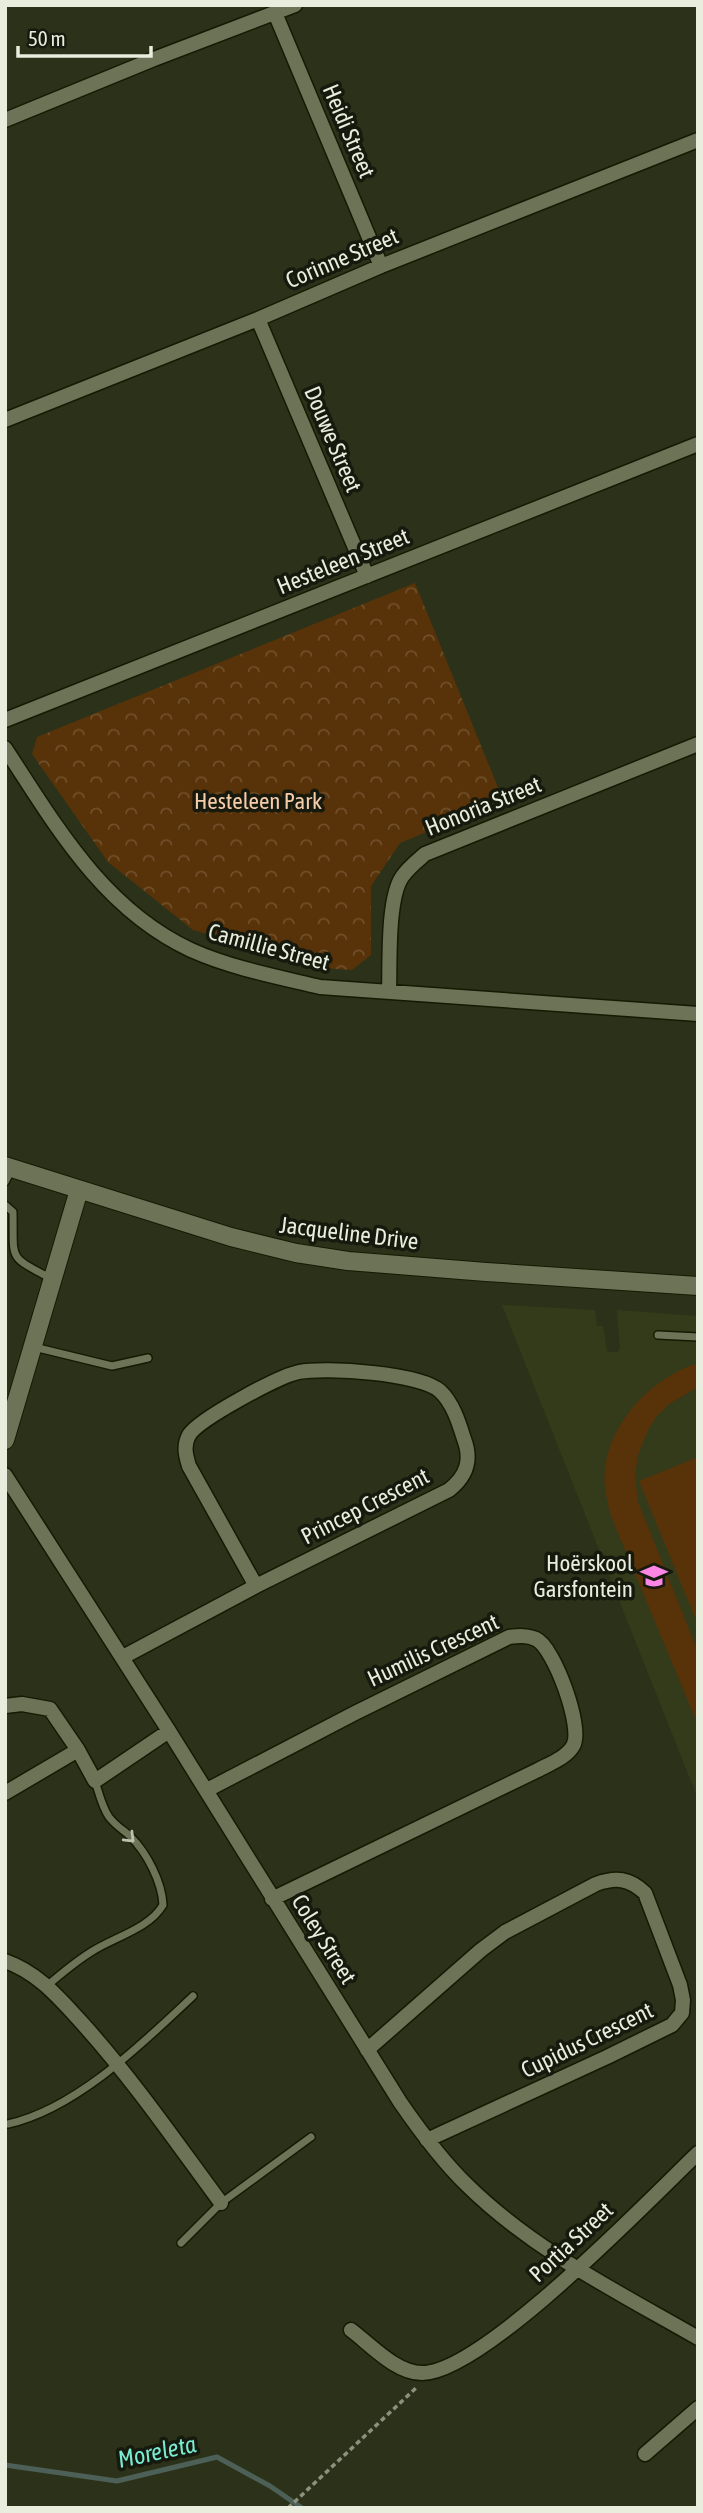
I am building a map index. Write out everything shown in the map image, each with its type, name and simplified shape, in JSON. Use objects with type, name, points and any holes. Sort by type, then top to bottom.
[{"type":"street","points":[[5,121],[154,59],[295,5]]},
{"type":"street","name":"Heidi Street","points":[[275,13],[381,266]]},
{"type":"street","name":"Corinne Street","points":[[5,420],[698,139]]},
{"type":"street","name":"Douwe Street","points":[[258,319],[367,576]]},
{"type":"street","name":"Hesteleen Street","points":[[5,720],[698,444]]},
{"type":"street","name":"Honoria Street","points":[[389,992],[396,888],[408,870],[425,854],[698,744]]},
{"type":"street","name":"Camillie Street","points":[[5,748],[70,848],[92,874],[126,908],[192,950],[320,987],[698,1014]]},
{"type":"street","name":"Jacqueline Drive","points":[[8,1172],[79,1190],[231,1237],[296,1253],[348,1261],[698,1286]]},
{"type":"street","points":[[5,1440],[79,1190]]},
{"type":"street","name":"Princep Crescent","points":[[123,1657],[256,1586],[449,1490],[459,1482],[465,1474],[468,1450],[451,1406],[439,1390],[416,1380],[394,1375],[302,1372],[272,1381],[196,1427],[186,1444],[185,1455],[189,1466],[256,1586]]},
{"type":"street","name":"Coley Street","points":[[5,1475],[207,1790],[367,2050],[427,2140],[466,2184],[526,2235],[577,2269],[698,2338]]},
{"type":"street","name":"Humilis Crescent","points":[[207,1790],[509,1637],[537,1639],[548,1649],[575,1720],[577,1735],[573,1747],[557,1760],[272,1899]]},
{"type":"street","points":[[5,1706],[22,1703],[50,1709],[78,1750],[94,1781],[169,1731]]},
{"type":"street","points":[[5,1793],[78,1750]]},
{"type":"street","name":"Cupidus Crescent","points":[[367,2050],[505,1932],[596,1884],[611,1879],[623,1879],[635,1884],[645,1893],[680,1985],[682,2014],[672,2025],[427,2140]]},
{"type":"street","points":[[5,1961],[19,1966],[48,1986],[118,2063],[221,2203]]},
{"type":"street","name":"Portia Street","points":[[351,2330],[409,2371],[438,2372],[468,2357],[502,2333],[577,2269],[698,2153]]},
{"type":"street","points":[[645,2454],[698,2408]]},
{"type":"lane","points":[[5,1205],[13,1212],[12,1248],[18,1261],[53,1279]]},
{"type":"lane","points":[[658,1335],[698,1337]]},
{"type":"lane","points":[[34,1347],[112,1366],[148,1358]]},
{"type":"lane","points":[[48,1986],[69,1966],[90,1952],[151,1920],[163,1905],[163,1893],[157,1878],[131,1837],[110,1818],[102,1805],[94,1781]]},
{"type":"lane","points":[[8,2124],[30,2120],[57,2107],[118,2063],[194,1996]]},
{"type":"lane","points":[[181,2243],[221,2203],[311,2137]]},
{"type":"path","points":[[289,2508],[417,2387]]},
{"type":"shaded area","name":"Hoërskool Garsfontein","points":[[502,1305],[595,1310],[597,1326],[603,1326],[607,1352],[618,1352],[620,1348],[617,1310],[698,1316],[698,1799]]},
{"type":"green space","name":"Hesteleen Park","points":[[415,583],[503,800],[400,843],[371,886],[371,955],[352,970],[322,968],[193,930],[108,862],[32,754],[37,737]]},
{"type":"green space","points":[[698,1363],[698,1387],[669,1404],[656,1417],[638,1455],[635,1475],[638,1502],[698,1652],[698,1725],[611,1516],[605,1468],[616,1433],[637,1403],[665,1379]]},
{"type":"green space","points":[[698,1457],[698,1625],[639,1481]]},
{"type":"waterway","name":"Moreleta","points":[[5,2465],[117,2481],[217,2457],[270,2486],[302,2508]]},
{"type":"place","name":"Hoërskool Garsfontein","points":[[654,1576]]}]
